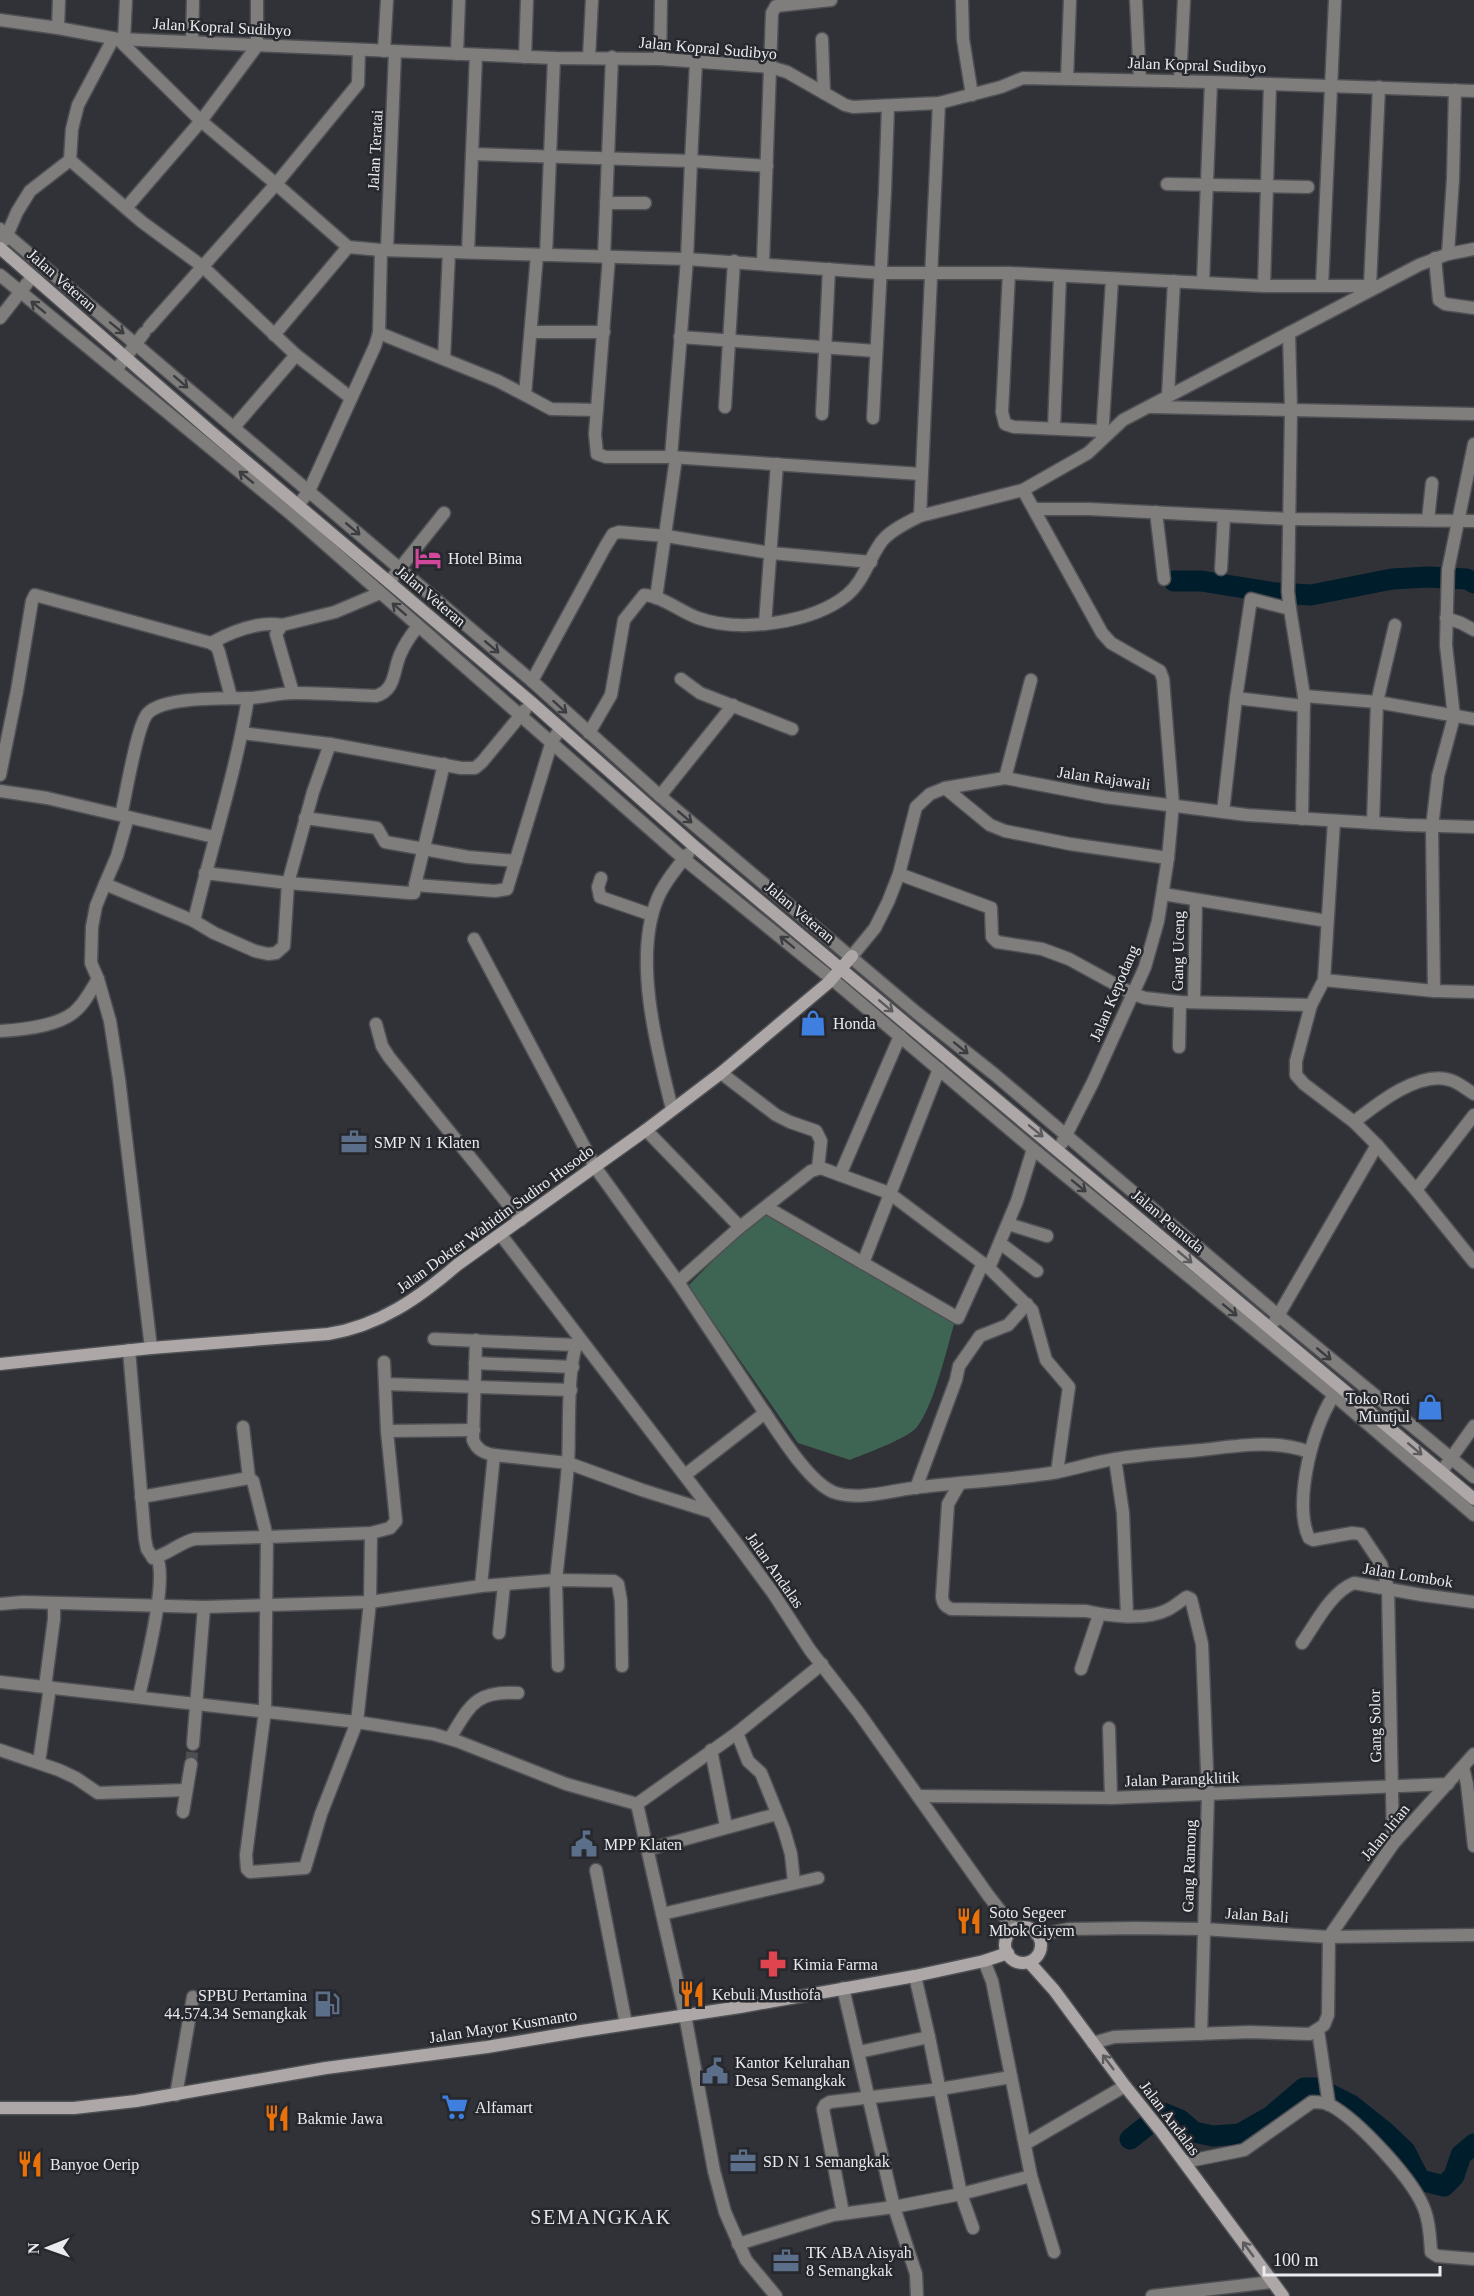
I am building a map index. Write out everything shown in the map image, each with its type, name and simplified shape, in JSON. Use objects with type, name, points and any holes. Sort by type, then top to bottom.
[{"type":"main road","name":"Jalan Veteran","points":[[2,240],[32,277],[295,509],[389,582],[531,702],[694,846],[842,968]]},
{"type":"main road","name":"Jalan Rajawali","points":[[842,968],[852,956]]},
{"type":"main road","name":"Jalan Dokter Wahidin Sudiro Husodo","points":[[0,1364],[129,1350],[316,1335],[351,1330],[376,1320],[432,1287],[457,1265],[646,1130],[721,1072],[842,968]]},
{"type":"main road","name":"Jalan Pemuda","points":[[842,968],[1058,1148],[1184,1257],[1275,1322],[1337,1391],[1442,1471],[1474,1499]]},
{"type":"main road","points":[[1008,1953],[1006,1943],[1010,1933],[1015,1930],[1030,1929],[1037,1935],[1041,1945],[1034,1959],[1029,1962]]},
{"type":"main road","name":"Jalan Mayor Kusmanto","points":[[3,2111],[74,2108],[176,2095],[326,2068],[487,2047],[915,1976],[984,1961],[1008,1953]]},
{"type":"main road","name":"Jalan Andalas","points":[[1008,1953],[1017,1962],[1029,1962],[1054,1990],[1283,2296]]},
{"type":"street","points":[[58,28],[59,0]]},
{"type":"street","points":[[126,0],[118,39],[78,105],[72,129],[70,160],[30,191],[2,240],[137,344],[532,681],[660,796],[917,1013],[994,1074],[1275,1322],[1474,1477]]},
{"type":"street","points":[[192,42],[193,0]]},
{"type":"street","points":[[126,208],[201,121],[257,46],[257,0]]},
{"type":"street","name":"Jalan Teratai","points":[[295,509],[309,491],[379,333],[384,250],[389,51],[387,0]]},
{"type":"street","points":[[457,54],[459,0]]},
{"type":"street","points":[[525,57],[527,0]]},
{"type":"street","points":[[590,57],[592,0]]},
{"type":"street","points":[[660,0],[660,59]]},
{"type":"street","points":[[764,263],[772,17],[776,6],[831,0]]},
{"type":"street","points":[[962,0],[963,39],[972,95]]},
{"type":"street","points":[[1067,79],[1070,0]]},
{"type":"street","points":[[1136,0],[1140,80]]},
{"type":"street","points":[[1180,81],[1184,0]]},
{"type":"street","points":[[1322,286],[1335,0]]},
{"type":"street","name":"Jalan Kopral Sudibyo","points":[[0,20],[118,39],[525,57],[660,59],[770,67],[787,72],[845,105],[853,107],[939,103],[1023,78],[1474,91]]},
{"type":"street","points":[[118,39],[201,121],[348,247],[734,261],[881,273],[1009,273],[1264,286],[1374,286]]},
{"type":"street","points":[[822,39],[824,93]]},
{"type":"street","points":[[116,370],[147,330],[276,184],[358,84],[359,50]]},
{"type":"street","points":[[468,252],[476,55]]},
{"type":"street","points":[[612,57],[604,332],[595,444],[597,454],[606,457],[674,458],[921,474]]},
{"type":"street","points":[[525,395],[541,255],[554,58]]},
{"type":"street","points":[[656,598],[666,536],[674,458],[680,337],[687,259],[696,62]]},
{"type":"street","points":[[1203,282],[1211,82]]},
{"type":"street","points":[[1264,286],[1270,84]]},
{"type":"street","points":[[1374,286],[1379,87]]},
{"type":"street","points":[[1448,254],[1455,90]]},
{"type":"street","points":[[920,516],[939,103]]},
{"type":"street","points":[[873,418],[888,107]]},
{"type":"street","points":[[472,154],[608,157],[767,166]]},
{"type":"street","points":[[70,160],[126,208],[202,266],[296,355],[351,398]]},
{"type":"street","points":[[1167,184],[1308,187]]},
{"type":"street","points":[[606,203],[645,203]]},
{"type":"street","points":[[274,335],[348,247]]},
{"type":"street","points":[[589,733],[611,695],[624,620],[644,595],[656,598],[708,622],[765,624],[810,615],[829,607],[849,594],[857,586],[883,541],[920,516],[1023,490],[1088,453],[1102,435],[1123,420],[1290,333],[1374,286],[1435,258],[1474,249]]},
{"type":"street","points":[[444,359],[449,252]]},
{"type":"street","points":[[1435,258],[1439,300],[1445,304],[1474,308]]},
{"type":"street","points":[[725,407],[734,261]]},
{"type":"street","points":[[822,414],[829,268]]},
{"type":"street","points":[[1009,273],[1003,419],[1005,424],[1102,435]]},
{"type":"street","points":[[0,275],[116,370],[295,509],[380,593],[552,741],[684,859],[832,978],[1034,1149],[1337,1391],[1474,1515]]},
{"type":"street","points":[[1054,428],[1060,276]]},
{"type":"street","points":[[0,318],[32,277]]},
{"type":"street","points":[[1102,435],[1112,280]]},
{"type":"street","points":[[1168,396],[1174,281]]},
{"type":"street","points":[[531,333],[604,332]]},
{"type":"street","points":[[379,333],[498,381],[550,409],[597,410]]},
{"type":"street","points":[[1290,333],[1289,602],[1304,701],[1302,819]]},
{"type":"street","points":[[680,337],[876,351]]},
{"type":"street","points":[[234,427],[296,355]]},
{"type":"street","points":[[1150,407],[1474,414]]},
{"type":"street","points":[[1434,991],[1432,826],[1438,776],[1454,717],[1446,645],[1448,570],[1473,458],[1474,444]]},
{"type":"street","points":[[765,624],[777,464]]},
{"type":"street","points":[[1428,520],[1432,483]]},
{"type":"street","points":[[1023,490],[1035,509],[1289,519],[1474,521]]},
{"type":"street","name":"Jalan Kepodang","points":[[1035,509],[1091,618],[1102,633],[1111,643],[1160,671],[1163,679],[1173,804],[1163,894],[1152,948],[1066,1137],[1058,1148]]},
{"type":"street","points":[[1156,512],[1164,579]]},
{"type":"street","points":[[389,582],[444,513]]},
{"type":"street","points":[[1221,568],[1224,516]]},
{"type":"street","points":[[532,681],[613,534],[619,532],[666,536],[771,553],[871,562]]},
{"type":"street","points":[[211,643],[269,623],[282,625],[335,612],[380,593]]},
{"type":"street","points":[[0,775],[35,595],[217,646],[231,697]]},
{"type":"street","points":[[1223,812],[1236,698],[1251,599],[1289,602]]},
{"type":"street","points":[[1446,618],[1461,622],[1474,630]]},
{"type":"street","points":[[282,625],[276,634],[293,693]]},
{"type":"street","points":[[1373,823],[1377,702],[1395,625]]},
{"type":"street","points":[[151,1348],[110,1021],[91,963],[91,939],[96,906],[117,856],[135,749],[143,721],[149,712],[159,707],[205,698],[248,698],[293,693],[376,696],[382,694],[391,685],[400,653],[418,626]]},
{"type":"street","points":[[681,679],[700,693],[792,729]]},
{"type":"street","points":[[1005,778],[1031,680]]},
{"type":"street","points":[[194,921],[242,733],[248,698]]},
{"type":"street","points":[[1236,698],[1377,702],[1474,719]]},
{"type":"street","points":[[242,733],[330,744],[461,768],[475,768],[531,702]]},
{"type":"street","points":[[660,796],[733,705]]},
{"type":"street","points":[[415,885],[502,891],[507,889],[552,741],[561,728]]},
{"type":"street","points":[[105,884],[194,921],[238,945],[268,954],[276,953],[284,946],[288,883],[305,818],[330,744]]},
{"type":"street","points":[[205,873],[288,883],[414,893],[444,764]]},
{"type":"street","name":"Jalan Rajawali","points":[[852,956],[874,928],[899,874],[916,807],[930,794],[945,788],[1005,778],[1105,797],[1223,812],[1334,821],[1474,827]]},
{"type":"street","points":[[945,788],[990,825],[1005,831],[1070,844],[1168,858]]},
{"type":"street","points":[[0,791],[47,798],[214,837]]},
{"type":"street","points":[[305,818],[377,828],[385,843],[468,857],[516,861]]},
{"type":"street","points":[[1334,821],[1324,980],[1311,1005],[1295,1069],[1298,1079],[1354,1122],[1377,1145],[1474,1262]]},
{"type":"street","points":[[672,1109],[655,1041],[646,960],[652,915],[658,897],[694,846]]},
{"type":"street","points":[[899,874],[987,905],[991,908],[992,913],[992,937],[997,942],[1042,949],[1069,959],[1133,994],[1145,998],[1180,1002],[1311,1005]]},
{"type":"street","points":[[601,878],[598,887],[600,897],[652,915]]},
{"type":"street","points":[[1163,894],[1327,921]]},
{"type":"street","name":"Gang Uceng","points":[[1194,1002],[1196,901]]},
{"type":"street","points":[[474,939],[595,1167],[678,1282],[765,1413],[808,1471],[822,1486],[834,1492],[859,1495],[1057,1472],[1115,1459],[1167,1453],[1270,1445],[1293,1446],[1309,1452],[1337,1391]]},
{"type":"street","points":[[0,1031],[38,1026],[74,1013],[98,979]]},
{"type":"street","points":[[1324,980],[1434,991],[1474,992]]},
{"type":"street","points":[[1179,1047],[1180,1002]]},
{"type":"street","points":[[376,1024],[382,1046],[389,1057],[521,1220]]},
{"type":"street","points":[[840,1174],[900,1036]]},
{"type":"street","points":[[862,1263],[939,1069]]},
{"type":"street","points":[[721,1072],[776,1115],[816,1131],[820,1141],[819,1168]]},
{"type":"street","points":[[1354,1122],[1392,1093],[1437,1078],[1455,1082],[1474,1094]]},
{"type":"street","points":[[1416,1190],[1474,1115]]},
{"type":"street","points":[[646,1130],[740,1227]]},
{"type":"street","points":[[1275,1322],[1377,1145]]},
{"type":"street","points":[[766,1207],[957,1318],[1000,1243],[1034,1149]]},
{"type":"street","points":[[678,1282],[740,1227],[811,1171],[819,1168],[889,1193],[986,1265],[1032,1310],[1046,1359],[1070,1387],[1057,1472]]},
{"type":"street","points":[[1008,1224],[1047,1236]]},
{"type":"street","name":"Jalan Andalas","points":[[501,1235],[577,1342],[685,1475],[773,1593],[810,1650],[1015,1930]]},
{"type":"street","points":[[1000,1243],[1037,1271]]},
{"type":"street","points":[[916,1488],[952,1391],[959,1365],[980,1336],[1008,1325],[1027,1304]]},
{"type":"street","points":[[434,1339],[577,1342],[556,1580],[558,1666]]},
{"type":"street","points":[[476,1340],[473,1388],[476,1447],[494,1455],[568,1463],[712,1512]]},
{"type":"street","points":[[129,1350],[145,1539],[147,1548],[160,1564],[157,1607],[140,1696]]},
{"type":"street","points":[[153,1558],[165,1555],[188,1540],[195,1539],[371,1533],[390,1528],[396,1521],[387,1431],[384,1362]]},
{"type":"street","points":[[476,1362],[573,1367]]},
{"type":"street","points":[[385,1384],[571,1390]]},
{"type":"street","points":[[685,1475],[765,1413]]},
{"type":"street","points":[[1442,1471],[1474,1426]]},
{"type":"street","points":[[243,1427],[249,1478],[253,1481],[267,1537],[265,1711],[246,1855],[247,1869],[250,1872],[305,1868],[321,1814],[357,1722],[370,1602],[371,1533]]},
{"type":"street","points":[[387,1431],[474,1430]]},
{"type":"street","name":"Gang Solor","points":[[1309,1452],[1303,1499],[1306,1532],[1309,1538],[1313,1540],[1352,1533],[1361,1534],[1381,1564],[1388,1591],[1393,1844]]},
{"type":"street","points":[[482,1586],[494,1455]]},
{"type":"street","points":[[960,1483],[948,1504],[942,1597],[946,1607],[1086,1611],[1099,1615],[1127,1617],[1123,1514],[1115,1459]]},
{"type":"street","points":[[141,1497],[249,1478]]},
{"type":"street","points":[[936,1487],[948,1504]]},
{"type":"street","points":[[0,1604],[14,1602],[204,1607],[370,1602],[482,1586],[556,1580],[614,1581],[618,1584],[621,1601],[622,1666]]},
{"type":"street","name":"Jalan Lombok","points":[[1302,1643],[1340,1592],[1350,1584],[1359,1582],[1388,1591],[1474,1602]]},
{"type":"street","points":[[499,1634],[504,1586]]},
{"type":"street","name":"Gang Ramong","points":[[1127,1617],[1161,1613],[1187,1597],[1191,1599],[1202,1644],[1208,1795],[1201,2034]]},
{"type":"street","points":[[39,1762],[48,1687],[54,1603]]},
{"type":"street","points":[[193,1744],[204,1607]]},
{"type":"street","points":[[1081,1669],[1099,1615]]},
{"type":"street","points":[[637,1804],[737,1733],[822,1664]]},
{"type":"street","points":[[0,1682],[357,1722],[454,1740],[566,1784],[637,1804]]},
{"type":"street","points":[[454,1740],[471,1705],[495,1694],[518,1693]]},
{"type":"street","points":[[1109,1728],[1111,1798]]},
{"type":"street","points":[[737,1733],[748,1761],[761,1773],[777,1814],[791,1854],[794,1882]]},
{"type":"street","points":[[0,1750],[39,1762],[76,1778],[98,1793],[186,1790]]},
{"type":"street","points":[[711,1750],[726,1826]]},
{"type":"street","name":"Jalan Irian","points":[[1329,1937],[1393,1844],[1474,1754]]},
{"type":"street","points":[[183,1812],[191,1764]]},
{"type":"street","points":[[1463,1767],[1471,1784],[1474,1846]]},
{"type":"street","name":"Jalan Parangklitik","points":[[918,1796],[1111,1798],[1448,1784]]},
{"type":"street","points":[[637,1804],[685,2015],[714,2171],[725,2212],[746,2260],[776,2296]]},
{"type":"street","points":[[649,1849],[726,1826],[777,1814]]},
{"type":"street","points":[[596,1870],[626,2024]]},
{"type":"street","points":[[662,1914],[818,1878]]},
{"type":"street","name":"Jalan Bali","points":[[1037,1935],[1069,1929],[1203,1929],[1329,1937],[1474,1935]]},
{"type":"street","points":[[1093,2043],[1114,2037],[1250,2032],[1310,2034],[1324,2025],[1328,2015],[1329,1937]]},
{"type":"street","points":[[984,1961],[992,1981],[1031,2176],[1054,2252]]},
{"type":"street","points":[[915,1976],[961,2194],[973,2228]]},
{"type":"street","points":[[843,1988],[894,2207],[915,2274],[917,2296]]},
{"type":"street","points":[[176,2095],[193,1997]]},
{"type":"street","points":[[1318,2030],[1329,2103]]},
{"type":"street","points":[[859,2052],[929,2037]]},
{"type":"street","points":[[843,2213],[823,2107],[830,2102],[940,2089],[1011,2077]]},
{"type":"street","points":[[1025,2144],[1125,2086]]},
{"type":"street","points":[[1184,2162],[1244,2150],[1312,2102],[1329,2103],[1384,2152],[1413,2189],[1425,2209],[1430,2230],[1431,2252],[1437,2256],[1474,2259]]},
{"type":"street","points":[[738,2244],[843,2213],[894,2207],[961,2194],[1031,2176]]},
{"type":"street","points":[[1152,2296],[1272,2282]]},
{"type":"green space","points":[[765,1208],[957,1314],[930,1404],[924,1417],[912,1432],[850,1460],[798,1443],[688,1286]]},
{"type":"waterway","points":[[1174,581],[1201,581],[1276,593],[1311,595],[1392,579],[1428,577],[1467,579],[1474,583]]},
{"type":"waterway","points":[[1130,2139],[1163,2113],[1180,2120],[1194,2132],[1213,2136],[1240,2134],[1270,2117],[1304,2088],[1317,2088],[1351,2105],[1385,2132],[1405,2151],[1420,2180],[1444,2186],[1454,2176],[1461,2155],[1474,2144]]},
{"type":"tunnel","points":[[191,1764],[193,1744]]},
{"type":"place","name":"Hotel Bima","points":[[428,558]]},
{"type":"place","name":"Honda","points":[[813,1023]]},
{"type":"place","name":"SMP N 1 Klaten","points":[[354,1142]]},
{"type":"place","name":"Toko Roti Muntjul","points":[[1430,1407]]},
{"type":"place","name":"MPP Klaten","points":[[584,1844]]},
{"type":"place","name":"Soto Segeer Mbok Giyem","points":[[969,1921]]},
{"type":"place","name":"Kimia Farma","points":[[773,1964]]},
{"type":"place","name":"Kebuli Musthofa","points":[[692,1994]]},
{"type":"place","name":"SPBU Pertamina 44.574.34 Semangkak","points":[[327,2004]]},
{"type":"place","name":"Kantor Kelurahan Desa Semangkak","points":[[715,2071]]},
{"type":"place","name":"Alfamart","points":[[455,2107]]},
{"type":"place","name":"Bakmie Jawa","points":[[277,2118]]},
{"type":"place","name":"SD N 1 Semangkak","points":[[743,2161]]},
{"type":"place","name":"Banyoe Oerip","points":[[30,2164]]},
{"type":"place","name":"TK ABA Aisyah 8 Semangkak","points":[[786,2261]]},
{"type":"district","name":"SEMANGKAK","points":[[601,2217]]}]
